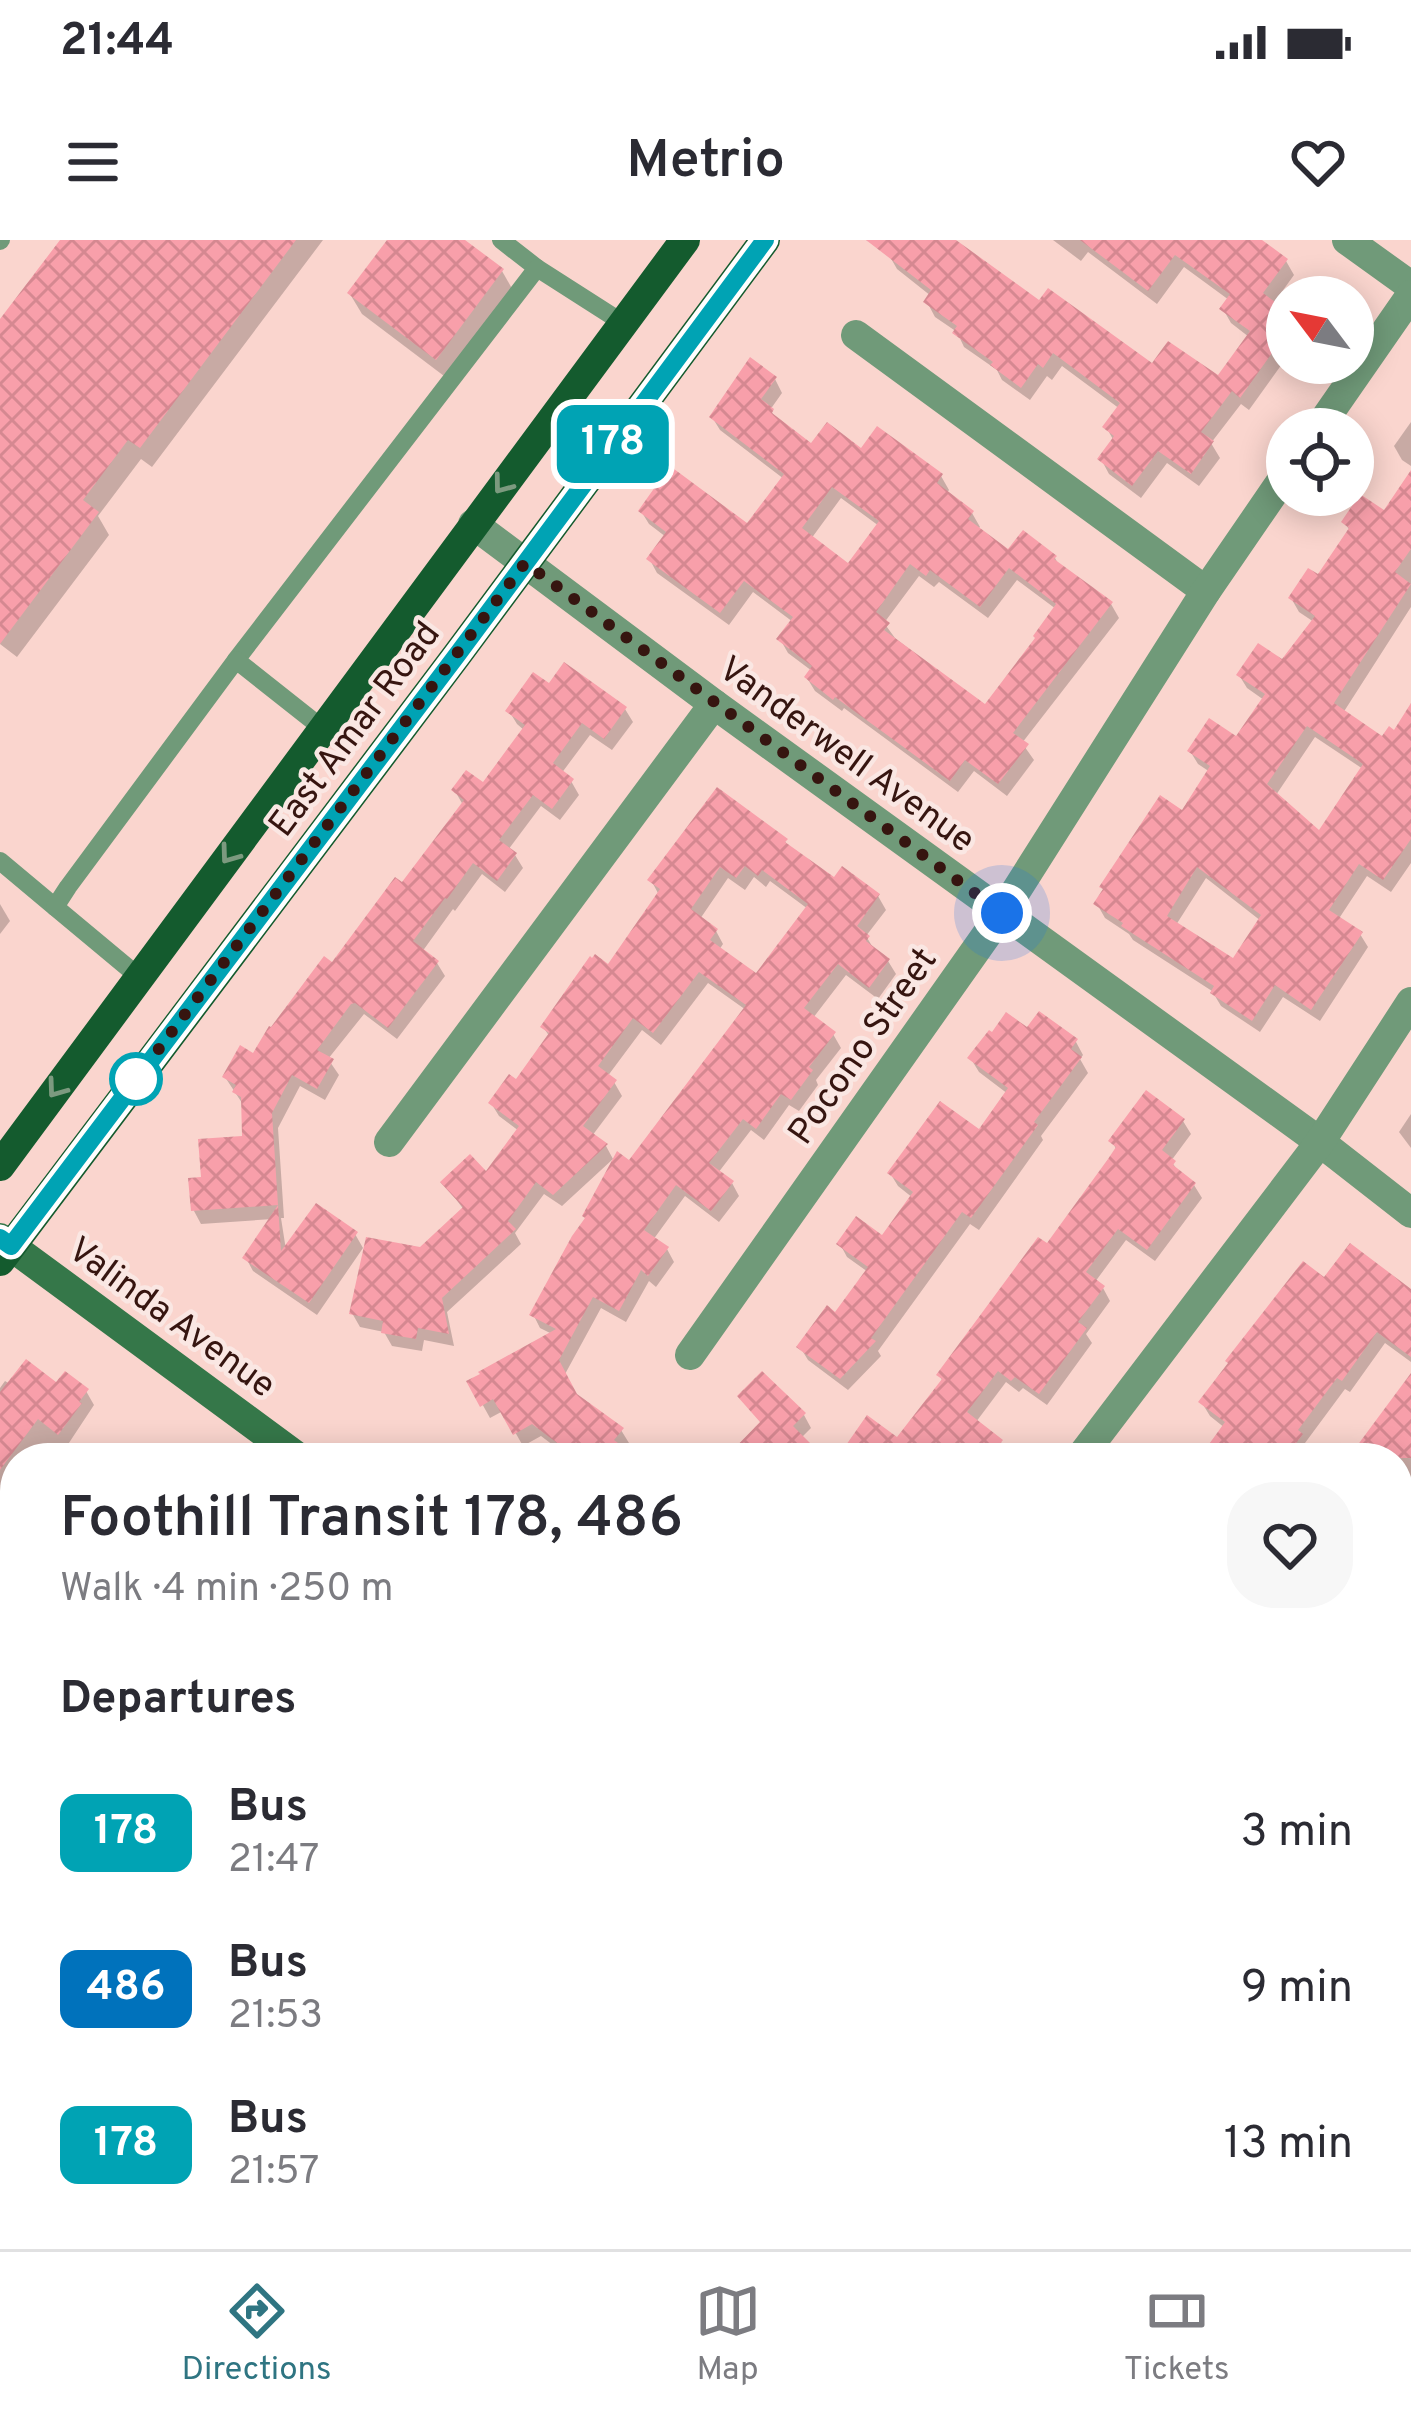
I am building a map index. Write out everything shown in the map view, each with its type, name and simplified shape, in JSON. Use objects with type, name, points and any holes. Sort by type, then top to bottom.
[{"type":"main road","name":"East Amar Road","points":[[0,1166],[685,240]]},
{"type":"main road","name":"East Amar Road","points":[[4,1248],[765,240]]},
{"type":"main road","name":"Valinda Avenue","points":[[4,1248],[278,1443]]},
{"type":"street","points":[[1332,408],[1411,290],[1347,240]]},
{"type":"street","points":[[856,335],[1206,591]]},
{"type":"street","name":"Pocono Street","points":[[690,1355],[1002,913],[1266,504]]},
{"type":"street","name":"Vanderwell Avenue","points":[[473,524],[1411,1213]]},
{"type":"street","points":[[389,1142],[714,704]]},
{"type":"street","points":[[1091,1443],[1320,1142],[1411,1002]]},
{"type":"lane","points":[[501,240],[623,322]]},
{"type":"lane","points":[[55,908],[236,660],[537,268]]},
{"type":"lane","points":[[236,660],[322,728]]},
{"type":"lane","points":[[0,861],[139,977]]},
{"type":"building","points":[[60,240],[296,240],[140,448],[128,440],[83,500],[99,512],[0,644],[0,319]]},
{"type":"building","points":[[387,240],[465,240],[504,269],[436,360],[347,293]]},
{"type":"building","points":[[866,240],[956,240],[1039,300],[1048,288],[1152,363],[1168,341],[1218,375],[1250,331],[1219,309],[1230,294],[1175,255],[1148,291],[1080,240],[1262,240],[1288,259],[1276,276],[1266,276],[1266,361],[1240,398],[1232,391],[1201,432],[1214,441],[1191,474],[1158,451],[1132,486],[1097,459],[1114,436],[1102,427],[1120,403],[1053,353],[1043,368],[1038,364],[1021,388],[952,333],[957,326],[923,302],[931,290]]},
{"type":"building","points":[[750,357],[777,377],[761,399],[811,443],[827,422],[861,448],[877,426],[943,474],[937,483],[974,511],[968,519],[1008,549],[1023,530],[1113,602],[1013,733],[1029,744],[998,784],[965,760],[950,781],[804,677],[812,666],[776,639],[793,617],[744,581],[720,613],[646,559],[666,532],[638,511],[670,466],[747,523],[784,474],[709,417]],"holes":[[[832,487],[879,521],[848,563],[802,528]],[[910,564],[926,576],[930,570],[980,607],[1009,568],[1056,604],[985,704],[884,630],[890,623],[876,612]]]},
{"type":"building","points":[[1411,470],[1411,549],[1395,572],[1411,584],[1334,703],[1382,736],[1389,726],[1394,730],[1411,703],[1411,839],[1383,880],[1359,864],[1329,910],[1363,932],[1311,1010],[1275,985],[1252,1021],[1210,993],[1214,986],[1093,904],[1103,889],[1099,887],[1160,795],[1182,810],[1210,766],[1187,751],[1209,718],[1236,736],[1265,694],[1236,675],[1258,643],[1282,659],[1315,616],[1288,598],[1308,568],[1318,574],[1349,528],[1341,522],[1345,516],[1374,516],[1374,503],[1384,510]],"holes":[[[1307,726],[1363,764],[1319,830],[1267,784]],[[1197,867],[1261,915],[1233,958],[1167,916]]]},
{"type":"building","points":[[564,662],[627,707],[604,739],[582,723],[553,763],[574,779],[552,809],[533,795],[499,840],[517,853],[497,881],[473,863],[445,898],[413,941],[439,961],[388,1028],[351,1004],[317,1050],[334,1059],[317,1089],[292,1075],[272,1113],[278,1205],[191,1211],[188,1178],[201,1177],[198,1139],[242,1136],[241,1097],[232,1092],[236,1085],[222,1077],[240,1045],[253,1053],[324,956],[332,962],[395,877],[402,882],[464,800],[451,790],[466,770],[483,782],[525,725],[505,711],[533,672],[549,683]]},
{"type":"building","points":[[717,787],[834,877],[842,866],[880,894],[857,926],[870,936],[866,941],[890,959],[869,988],[838,964],[804,1008],[836,1032],[809,1067],[813,1070],[791,1100],[781,1094],[756,1129],[743,1119],[709,1163],[734,1181],[711,1211],[676,1185],[644,1230],[669,1247],[648,1276],[641,1270],[619,1311],[593,1297],[559,1360],[577,1394],[624,1428],[614,1440],[618,1443],[557,1443],[532,1424],[513,1435],[493,1399],[480,1407],[466,1381],[556,1329],[529,1315],[617,1151],[629,1160],[746,1005],[699,972],[653,1033],[633,1018],[598,1066],[617,1080],[583,1126],[608,1144],[553,1195],[536,1182],[508,1221],[516,1229],[442,1298],[449,1334],[418,1328],[416,1339],[381,1333],[383,1321],[349,1314],[366,1237],[420,1247],[463,1207],[440,1182],[470,1154],[486,1171],[519,1126],[488,1103],[509,1074],[516,1079],[549,1033],[540,1027],[590,956],[595,954],[608,964],[660,889],[647,880]],"holes":[[[745,866],[758,876],[762,870],[808,904],[756,973],[710,940],[718,929],[691,909],[720,867],[736,878]]]},
{"type":"building","points":[[1039,1011],[1078,1039],[1071,1049],[1082,1057],[971,1218],[962,1212],[871,1338],[876,1341],[840,1379],[796,1347],[827,1305],[835,1312],[868,1267],[836,1244],[856,1216],[882,1235],[913,1192],[887,1173],[940,1101],[979,1129],[1008,1088],[967,1058],[1006,1012],[1027,1027]]},
{"type":"building","points":[[1146,1090],[1185,1119],[1162,1150],[1196,1183],[1147,1250],[1118,1229],[1086,1272],[1105,1286],[1078,1322],[1087,1328],[1039,1394],[998,1371],[967,1412],[1003,1440],[1001,1443],[847,1443],[867,1415],[897,1437],[942,1379],[936,1375],[1038,1237],[1047,1243],[1108,1159],[1116,1147],[1108,1141]]},
{"type":"building","points":[[316,1203],[358,1232],[309,1303],[242,1258],[278,1205],[281,1251]]},
{"type":"building","points":[[1350,1243],[1411,1289],[1411,1357],[1377,1332],[1298,1430],[1303,1434],[1296,1443],[1210,1443],[1225,1422],[1198,1402],[1228,1363],[1225,1361],[1303,1261],[1324,1277]]},
{"type":"building","points":[[26,1359],[56,1382],[65,1371],[89,1389],[58,1435],[38,1419],[20,1443],[0,1443],[0,1392]]},
{"type":"building","points":[[762,1371],[806,1413],[793,1426],[810,1443],[740,1443],[760,1422],[737,1396]]},
{"type":"building","points":[[1411,1373],[1411,1443],[1359,1443]]},
{"type":"bus line","name":"178","points":[[0,1238],[11,1246],[765,240]]},
{"type":"route","points":[[136,1079],[128,1090],[525,563],[1002,913]]}]
